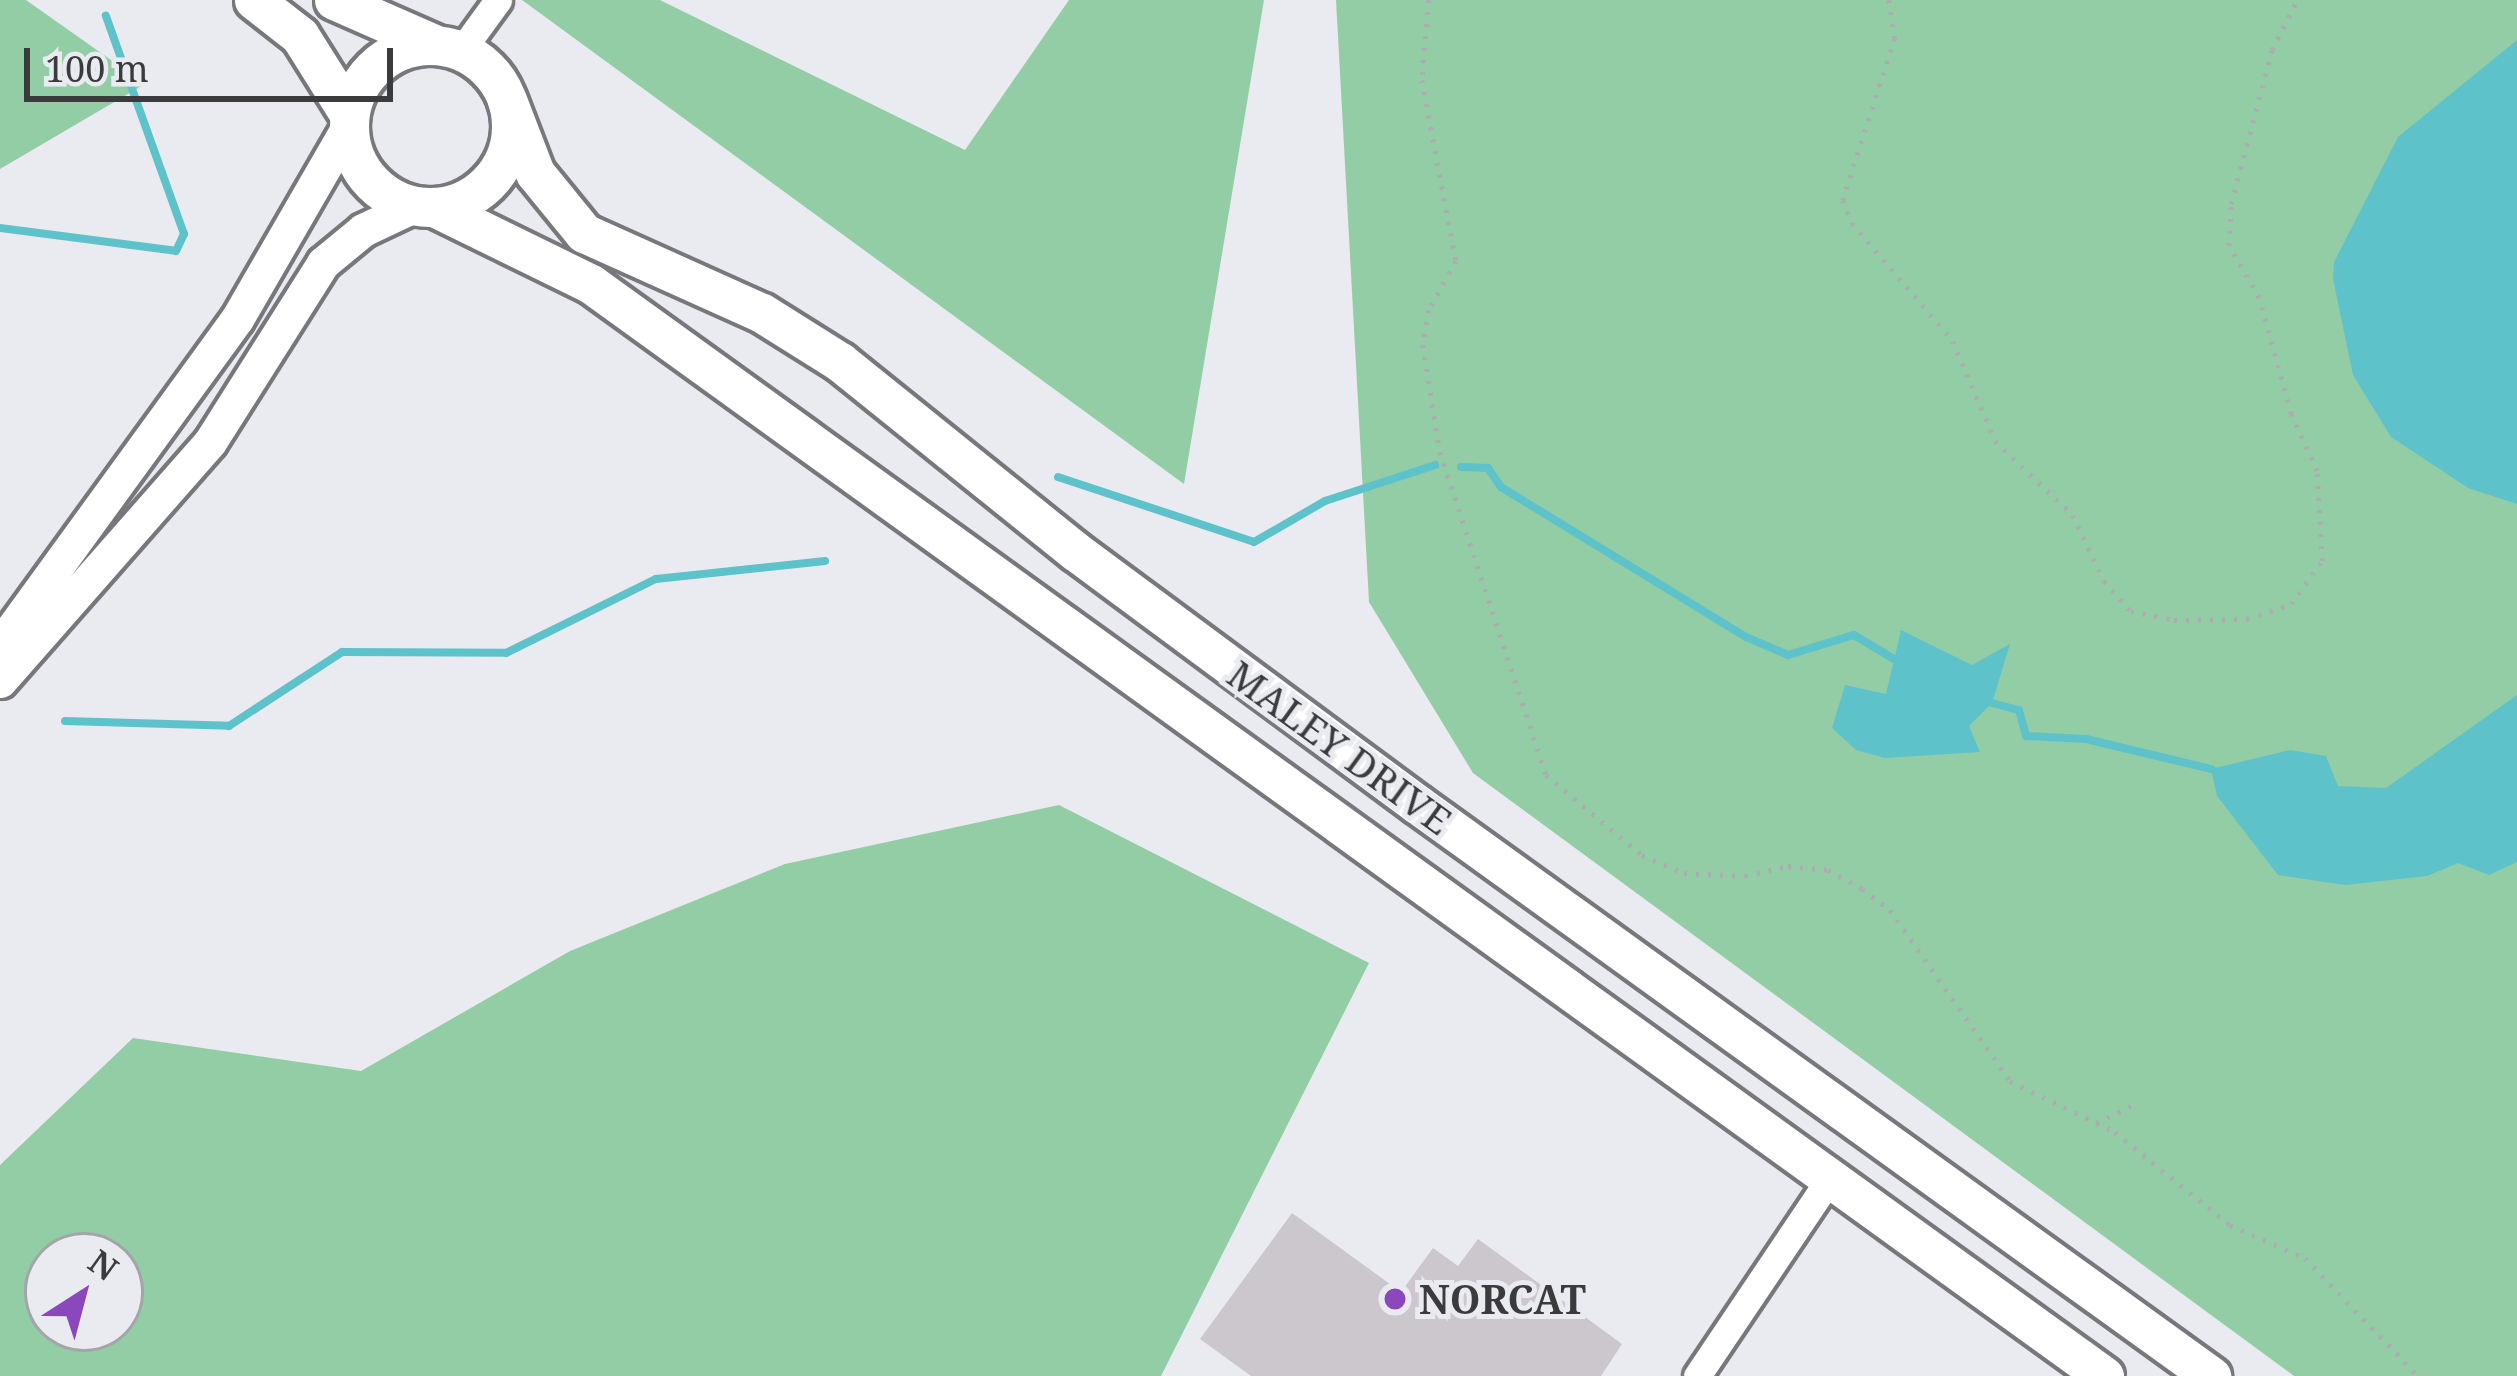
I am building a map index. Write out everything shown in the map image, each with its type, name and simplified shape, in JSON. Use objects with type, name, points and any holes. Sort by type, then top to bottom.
[{"type":"highway","points":[[254,0],[300,36],[348,120],[375,186],[424,207],[469,196],[497,172],[510,137],[507,100],[487,68],[334,0]]},
{"type":"highway","points":[[348,120],[378,62],[448,48]]},
{"type":"highway","name":"MALEY DRIVE","points":[[507,100],[535,173],[584,233],[762,313],[840,362],[1113,580],[2211,1376]]},
{"type":"highway","name":"MALEY DRIVE","points":[[424,207],[592,284],[2104,1376]]},
{"type":"main road","points":[[0,645],[237,319],[348,120]]},
{"type":"main road","points":[[0,681],[210,442],[323,263],[363,230],[424,207]]},
{"type":"lane","points":[[448,48],[498,0]]},
{"type":"lane","points":[[1696,1376],[1828,1181]]},
{"type":"path","points":[[1429,0],[1422,80],[1456,261],[1429,310],[1423,345],[1440,452],[1546,776],[1642,855],[1684,873],[1744,876],[1788,866],[1828,870],[1862,889],[1890,910],[2010,1082],[2096,1123],[2230,1226],[2327,1275],[2418,1376]]},
{"type":"path","points":[[1889,0],[1894,38],[1843,200],[1852,223],[1953,341],[1995,441],[2073,515],[2104,581],[2131,611],[2174,620],[2247,619],[2290,604],[2322,561],[2317,471],[2291,415],[2259,298],[2229,246],[2231,204],[2272,50],[2297,0]]},
{"type":"path","points":[[2096,1123],[2139,1102]]},
{"type":"green space","points":[[0,0],[26,0],[145,84],[0,169]]},
{"type":"green space","points":[[522,0],[660,0],[965,150],[1069,0],[1264,0],[1184,484]]},
{"type":"green space","points":[[1336,0],[2517,0],[2517,1376],[2294,1376],[1473,773],[1369,602]]},
{"type":"green space","points":[[1059,805],[1369,963],[1161,1376],[0,1376],[0,1165],[133,1038],[361,1071],[570,951],[785,864]]},
{"type":"water","points":[[2517,40],[2517,504],[2468,488],[2391,437],[2353,375],[2333,279],[2334,262],[2398,137]]},
{"type":"water","points":[[1901,630],[1972,665],[2010,644],[1992,703],[1969,726],[1980,752],[1885,758],[1856,750],[1832,728],[1845,685],[1886,694]]},
{"type":"water","points":[[2517,695],[2517,862],[2489,875],[2458,863],[2427,876],[2345,885],[2278,875],[2217,796],[2211,769],[2290,750],[2326,756],[2338,786],[2386,788]]},
{"type":"building","name":"NORCAT","points":[[1292,1213],[1401,1292],[1433,1248],[1458,1266],[1478,1239],[1622,1344],[1601,1376],[1251,1376],[1200,1339]]},
{"type":"waterway","points":[[0,228],[176,251],[184,234],[106,16]]},
{"type":"waterway","points":[[1058,477],[1254,542],[1325,501],[1435,465]]},
{"type":"waterway","points":[[1461,467],[1488,468],[1501,487],[1746,637],[1788,655],[1854,635],[1894,659]]},
{"type":"waterway","points":[[65,721],[229,726],[342,652],[506,653],[656,579],[825,561]]},
{"type":"waterway","points":[[1992,703],[2019,710],[2026,736],[2086,739],[2211,769]]},
{"type":"place","name":"NORCAT","points":[[1395,1299]]}]
